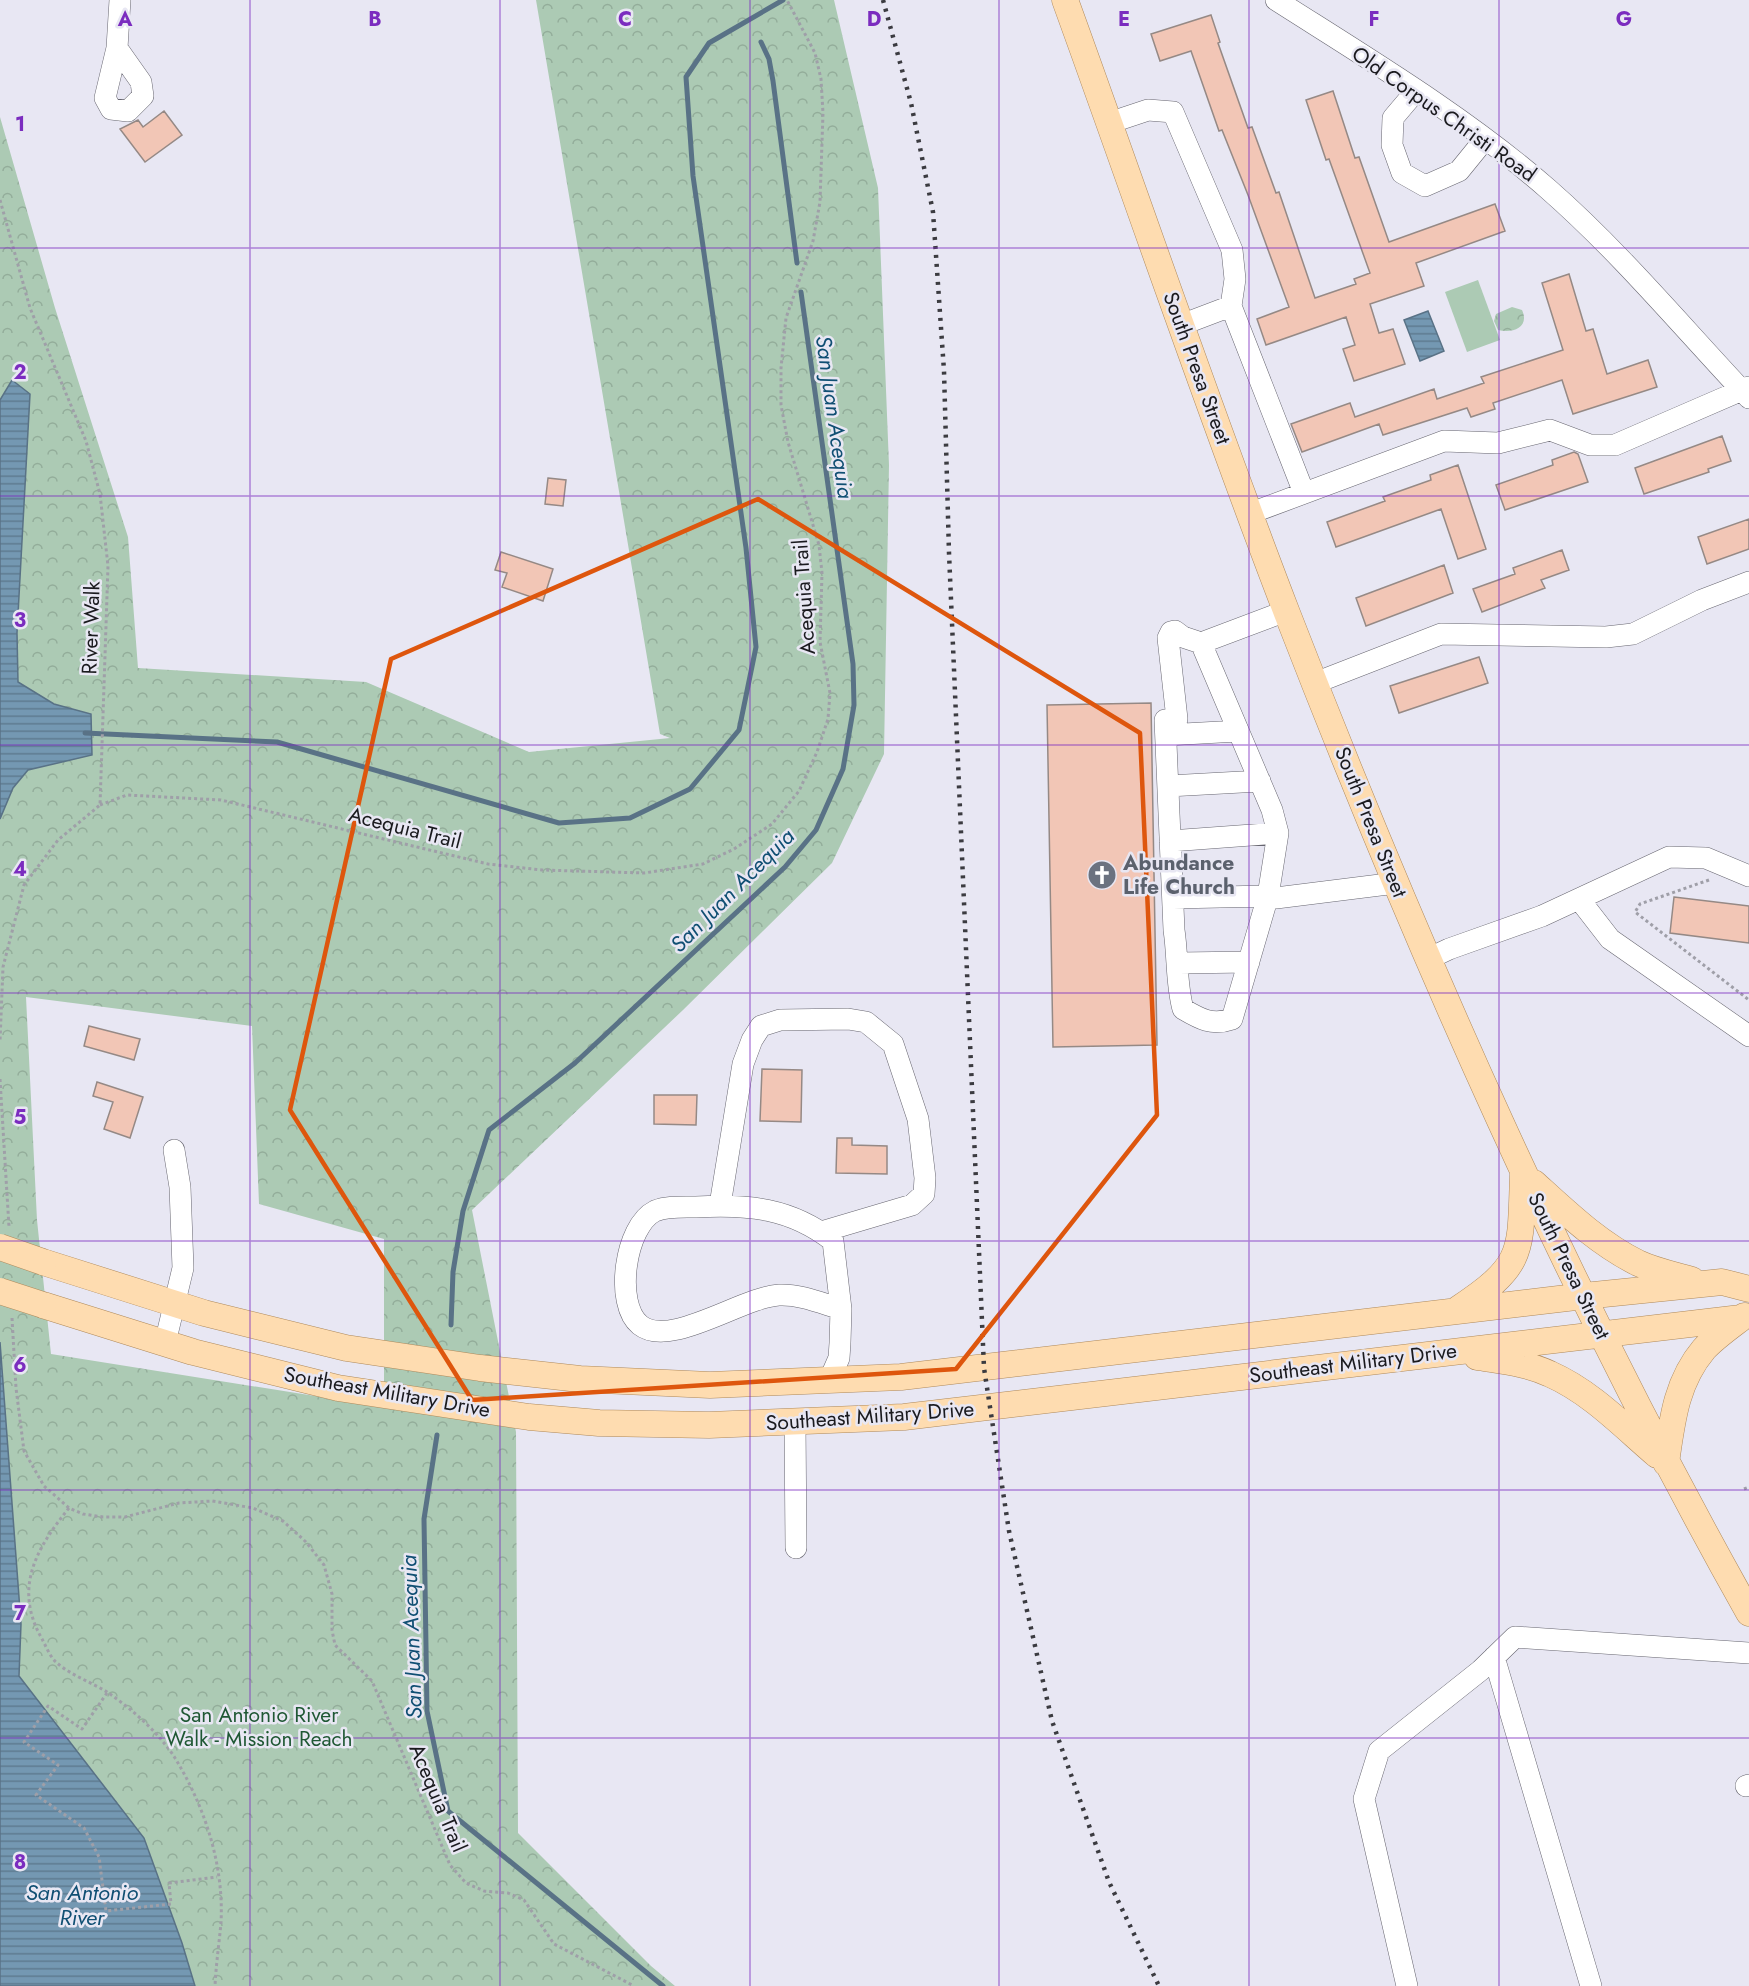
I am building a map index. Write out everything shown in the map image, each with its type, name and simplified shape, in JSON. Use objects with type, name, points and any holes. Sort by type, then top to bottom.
[{"type":"main road","name":"South Presa Street","points":[[1065,0],[1286,611],[1428,959],[1523,1173],[1602,1334],[1666,1463],[1749,1613]]},
{"type":"main road","points":[[1523,1173],[1586,1231],[1614,1250],[1641,1264],[1703,1284]]},
{"type":"main road","points":[[1456,1311],[1490,1288],[1507,1272],[1516,1256],[1521,1238],[1523,1173]]},
{"type":"main road","name":"Southeast Military Drive","points":[[0,1247],[176,1305],[346,1348],[480,1368],[580,1379],[710,1385],[829,1381],[972,1369],[1584,1296],[1722,1282],[1749,1289]]},
{"type":"main road","name":"Southeast Military Drive","points":[[0,1290],[165,1343],[338,1388],[529,1417],[600,1423],[682,1425],[795,1422],[957,1411],[1745,1315]]},
{"type":"main road","points":[[1666,1463],[1674,1409],[1683,1380],[1705,1348],[1745,1315]]},
{"type":"main road","points":[[1448,1352],[1521,1364],[1550,1374],[1584,1393],[1666,1463]]},
{"type":"main road","points":[[829,1381],[830,1420]]},
{"type":"street","points":[[117,48],[120,0]]},
{"type":"street","name":"Old Corpus Christi Road","points":[[1276,0],[1485,139],[1517,163],[1582,220],[1746,392]]},
{"type":"street","points":[[1415,92],[1393,118],[1392,145],[1402,173],[1425,186],[1459,171],[1485,139]]},
{"type":"street","points":[[1109,123],[1148,110],[1173,112],[1232,250],[1235,279],[1231,306],[1304,493]]},
{"type":"street","points":[[1181,325],[1231,306]]},
{"type":"street","points":[[1251,513],[1444,441],[1498,443],[1550,430],[1590,445],[1615,445],[1746,392]]},
{"type":"street","points":[[1315,682],[1441,634],[1606,637],[1633,634],[1702,600],[1749,582]]},
{"type":"street","points":[[1201,643],[1260,781],[1278,833],[1268,896],[1232,1019],[1212,1023],[1183,1009],[1178,992],[1179,963],[1173,898],[1166,735],[1166,720],[1177,719],[1168,638],[1171,632],[1175,631],[1183,637],[1201,643],[1286,611]]},
{"type":"street","points":[[1166,735],[1238,731]]},
{"type":"street","points":[[1168,786],[1260,781]]},
{"type":"street","points":[[1170,841],[1278,833]]},
{"type":"street","points":[[1428,959],[1579,898],[1669,858],[1706,858],[1749,876]]},
{"type":"street","points":[[1173,898],[1268,896],[1276,898],[1396,883]]},
{"type":"street","points":[[1579,898],[1610,939],[1749,1036]]},
{"type":"street","points":[[1179,963],[1249,962]]},
{"type":"street","points":[[720,1205],[743,1064],[752,1040],[761,1026],[780,1020],[848,1019],[866,1022],[893,1044],[918,1119],[925,1178],[924,1194],[912,1205],[821,1232]]},
{"type":"street","points":[[165,1343],[176,1305],[183,1268],[180,1187],[174,1150]]},
{"type":"street","points":[[829,1381],[839,1358],[841,1309],[833,1241],[821,1232],[796,1218],[764,1208],[720,1205],[660,1209],[648,1216],[641,1224],[632,1243],[625,1282],[627,1306],[638,1324],[655,1332],[669,1332],[696,1324],[755,1299],[779,1295],[801,1297],[841,1309]]},
{"type":"street","points":[[795,1422],[796,1548]]},
{"type":"street","points":[[1407,1986],[1365,1799],[1379,1751],[1494,1657],[1515,1637],[1749,1653]]},
{"type":"street","points":[[1494,1657],[1591,1986]]},
{"type":"path","name":"Acequia Trail","points":[[100,806],[127,795],[221,800],[488,864],[542,870],[644,873],[703,864],[734,849],[772,824],[799,791],[817,752],[828,719],[830,693],[820,642],[822,573],[819,545],[788,442],[781,405],[785,326],[813,241],[820,202],[823,113],[821,79],[815,53],[787,0]]},
{"type":"path","name":"River Walk","points":[[0,200],[30,308],[86,441],[100,494],[108,566],[100,806]]},
{"type":"path","points":[[0,1041],[3,967],[24,885],[58,840],[100,806]]},
{"type":"path","points":[[1716,880],[1640,904],[1635,912],[1749,1000]]},
{"type":"path","name":"Acequia Trail","points":[[107,1693],[55,1662],[31,1621],[29,1574],[49,1533],[69,1508],[103,1517],[125,1517],[180,1503],[212,1502],[253,1508],[284,1521],[306,1542],[324,1566],[332,1594],[332,1630],[335,1645],[372,1681],[450,1865],[466,1883],[484,1891],[508,1893],[524,1900],[554,1944],[634,1986]]},
{"type":"path","points":[[214,1986],[221,1921],[218,1877],[211,1834],[201,1806],[174,1757],[145,1722],[107,1693],[82,1730],[48,1706],[24,1742],[58,1765],[36,1795],[84,1828],[99,1857],[106,1911],[171,1904],[169,1883],[218,1877]]},
{"type":"highlighted area","points":[[758,499],[1140,733],[1157,1115],[956,1369],[472,1400],[290,1110],[391,659]]},
{"type":"green space","name":"San Antonio River Walk - Mission Reach","points":[[536,0],[834,0],[878,188],[889,465],[884,754],[832,863],[683,1010],[472,1210],[516,1432],[518,1833],[651,1966],[675,1986],[0,1986],[0,117],[55,308],[128,537],[138,668],[366,682],[529,752],[670,738],[660,734]],"holes":[[[26,997],[252,1026],[259,1204],[384,1239],[384,1407],[51,1354],[37,1220]]]},
{"type":"green space","points":[[1478,280],[1500,340],[1467,352],[1445,292]]},
{"type":"green space","points":[[1512,307],[1522,310],[1524,321],[1522,325],[1514,330],[1498,330],[1494,321],[1496,314]]},
{"type":"water","points":[[1428,311],[1444,351],[1420,361],[1404,320]]},
{"type":"water","points":[[12,380],[30,394],[17,633],[18,682],[54,704],[91,714],[92,755],[28,770],[13,788],[0,819],[0,400]]},
{"type":"water","name":"San Antonio River","points":[[0,1342],[21,1624],[19,1676],[144,1838],[195,1986],[0,1986]]},
{"type":"building","points":[[1211,15],[1220,42],[1218,43],[1248,128],[1252,127],[1276,193],[1279,192],[1315,298],[1356,284],[1354,279],[1370,273],[1329,159],[1326,160],[1306,100],[1333,91],[1355,158],[1359,157],[1389,242],[1495,204],[1505,231],[1416,263],[1424,286],[1370,304],[1379,333],[1393,329],[1405,364],[1354,381],[1343,349],[1355,345],[1346,317],[1266,345],[1257,319],[1289,307],[1248,195],[1222,130],[1219,131],[1191,51],[1160,61],[1151,34]]},
{"type":"building","points":[[164,111],[182,135],[145,162],[120,129],[138,120],[143,127]]},
{"type":"building","points":[[1569,274],[1586,331],[1593,329],[1607,374],[1648,360],[1657,387],[1573,414],[1562,380],[1493,403],[1495,409],[1471,417],[1467,408],[1383,435],[1379,424],[1302,452],[1291,424],[1350,403],[1355,417],[1434,389],[1437,399],[1484,383],[1481,377],[1563,350],[1542,283]]},
{"type":"building","points":[[1722,436],[1731,461],[1708,469],[1709,472],[1644,494],[1635,468]]},
{"type":"building","points":[[1574,452],[1578,454],[1588,482],[1505,510],[1496,485],[1553,465],[1552,460]]},
{"type":"building","points":[[1458,465],[1486,549],[1458,559],[1441,509],[1336,547],[1327,522],[1385,501],[1383,497],[1431,480],[1430,475]]},
{"type":"building","points":[[548,478],[566,480],[563,506],[545,504]]},
{"type":"building","points":[[1749,519],[1749,549],[1707,564],[1698,537]]},
{"type":"building","points":[[1562,550],[1569,570],[1541,580],[1545,588],[1482,612],[1473,589],[1515,574],[1513,568]]},
{"type":"building","points":[[501,552],[553,569],[543,601],[502,587],[507,573],[495,570]]},
{"type":"building","points":[[1444,565],[1453,593],[1366,626],[1356,598]]},
{"type":"building","points":[[1479,657],[1488,683],[1399,713],[1390,686]]},
{"type":"building","name":"Abundance Life Church","points":[[1151,703],[1157,1045],[1053,1047],[1047,705]]},
{"type":"building","points":[[1674,897],[1749,906],[1749,943],[1670,933]]},
{"type":"building","points":[[89,1026],[140,1039],[134,1060],[84,1046]]},
{"type":"building","points":[[762,1069],[802,1070],[801,1122],[760,1121]]},
{"type":"building","points":[[97,1082],[143,1097],[130,1138],[104,1129],[113,1102],[93,1096]]},
{"type":"building","points":[[654,1095],[697,1095],[696,1125],[654,1124]]},
{"type":"building","points":[[837,1138],[852,1138],[852,1145],[887,1146],[887,1174],[836,1173]]},
{"type":"waterway","points":[[85,733],[277,742],[559,823],[630,818],[690,789],[739,730],[756,647],[746,548],[693,176],[686,77],[709,43],[783,0]]},
{"type":"waterway","name":"San Juan Acequia","points":[[761,42],[769,59],[773,81],[797,263]]},
{"type":"waterway","name":"San Juan Acequia","points":[[451,1325],[453,1272],[463,1211],[489,1130],[575,1063],[785,867],[816,830],[843,769],[854,705],[853,664],[801,292]]},
{"type":"waterway","name":"San Juan Acequia","points":[[437,1435],[424,1519],[427,1711],[448,1811],[663,1986]]},
{"type":"railway","points":[[883,0],[911,103],[933,212],[944,371],[949,553],[984,1368],[1009,1531],[1052,1721],[1109,1882],[1159,1986]]},
{"type":"place","name":"Abundance Life Church","points":[[1102,875]]}]
